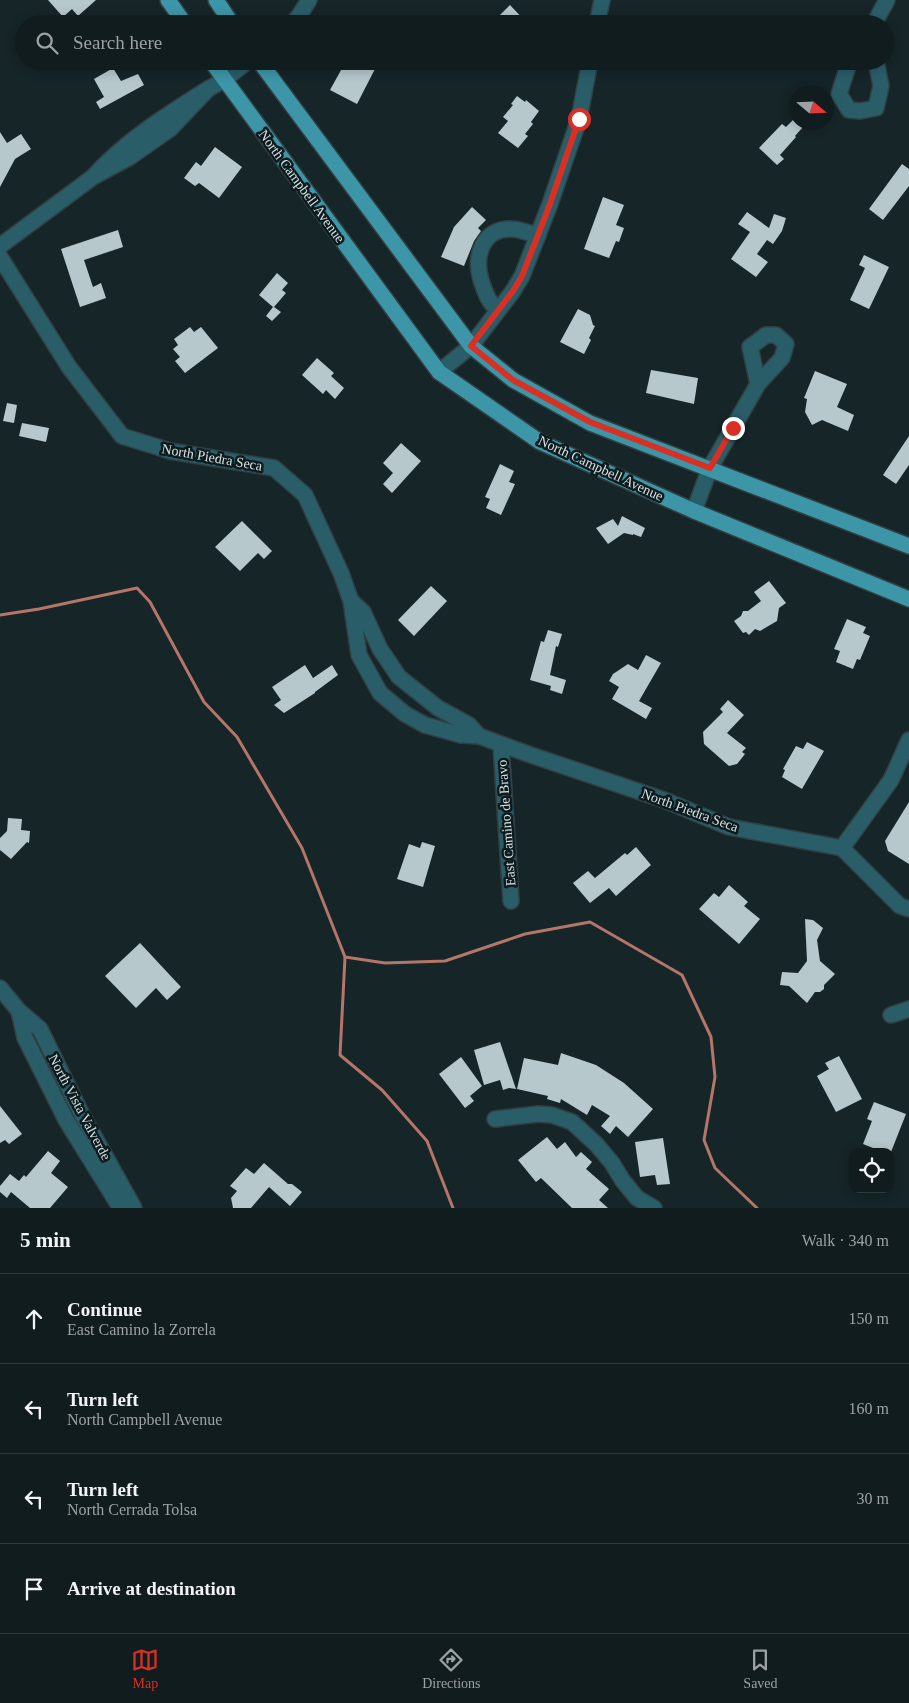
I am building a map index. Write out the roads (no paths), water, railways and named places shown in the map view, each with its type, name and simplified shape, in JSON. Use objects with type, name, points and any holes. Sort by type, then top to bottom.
[{"type":"main road","points":[[168,0],[179,15]]},
{"type":"main road","points":[[216,0],[226,15]]},
{"type":"main road","name":"North Campbell Avenue","points":[[217,70],[439,372],[540,442],[694,511],[909,599]]},
{"type":"main road","points":[[266,70],[471,346],[513,380],[590,422],[909,546]]},
{"type":"street","points":[[300,15],[309,0]]},
{"type":"street","points":[[599,15],[602,0]]},
{"type":"street","points":[[879,15],[887,0]]},
{"type":"street","points":[[0,246],[93,177],[130,157],[170,129],[208,89],[237,70]]},
{"type":"street","points":[[439,372],[471,346],[513,291],[522,276],[550,204],[579,119],[588,70]]},
{"type":"street","points":[[847,70],[839,94],[849,110],[860,111],[876,108],[881,86],[878,70]]},
{"type":"street","points":[[498,310],[488,298],[479,271],[478,261],[483,246],[489,237],[499,230],[510,228],[538,236]]},
{"type":"street","name":"North Piedra Seca","points":[[0,257],[69,367],[122,436],[170,451],[274,468],[305,495],[341,573],[351,601],[358,655],[380,693],[405,714],[424,724],[461,735],[479,736],[664,800],[729,827],[842,848]]},
{"type":"street","points":[[694,511],[710,468],[758,384]]},
{"type":"street","name":"North Piedra Seca","points":[[351,601],[363,612],[380,649],[400,677],[438,708],[469,725],[479,736]]},
{"type":"street","points":[[909,740],[891,780],[842,848],[900,906],[909,909]]},
{"type":"street","name":"East Camino de Bravo","points":[[501,745],[511,901]]},
{"type":"street","name":"North Vista Valverde","points":[[0,988],[19,1011],[40,1029],[81,1113],[134,1208]]},
{"type":"street","points":[[891,1015],[909,1009]]},
{"type":"street","name":"North Vista Valverde","points":[[19,1011],[25,1038],[66,1120],[122,1208]]},
{"type":"street","points":[[495,1119],[538,1114],[552,1115],[572,1122],[596,1144],[637,1198],[654,1208]]},
{"type":"waterway","points":[[0,615],[39,609],[137,588],[150,602],[204,702],[237,737],[302,848],[345,957],[385,963],[445,961],[525,934],[590,922],[682,975],[711,1037],[715,1077],[704,1140],[715,1168],[757,1208]]},
{"type":"waterway","points":[[345,957],[340,1055],[382,1090],[427,1141],[453,1208]]}]
